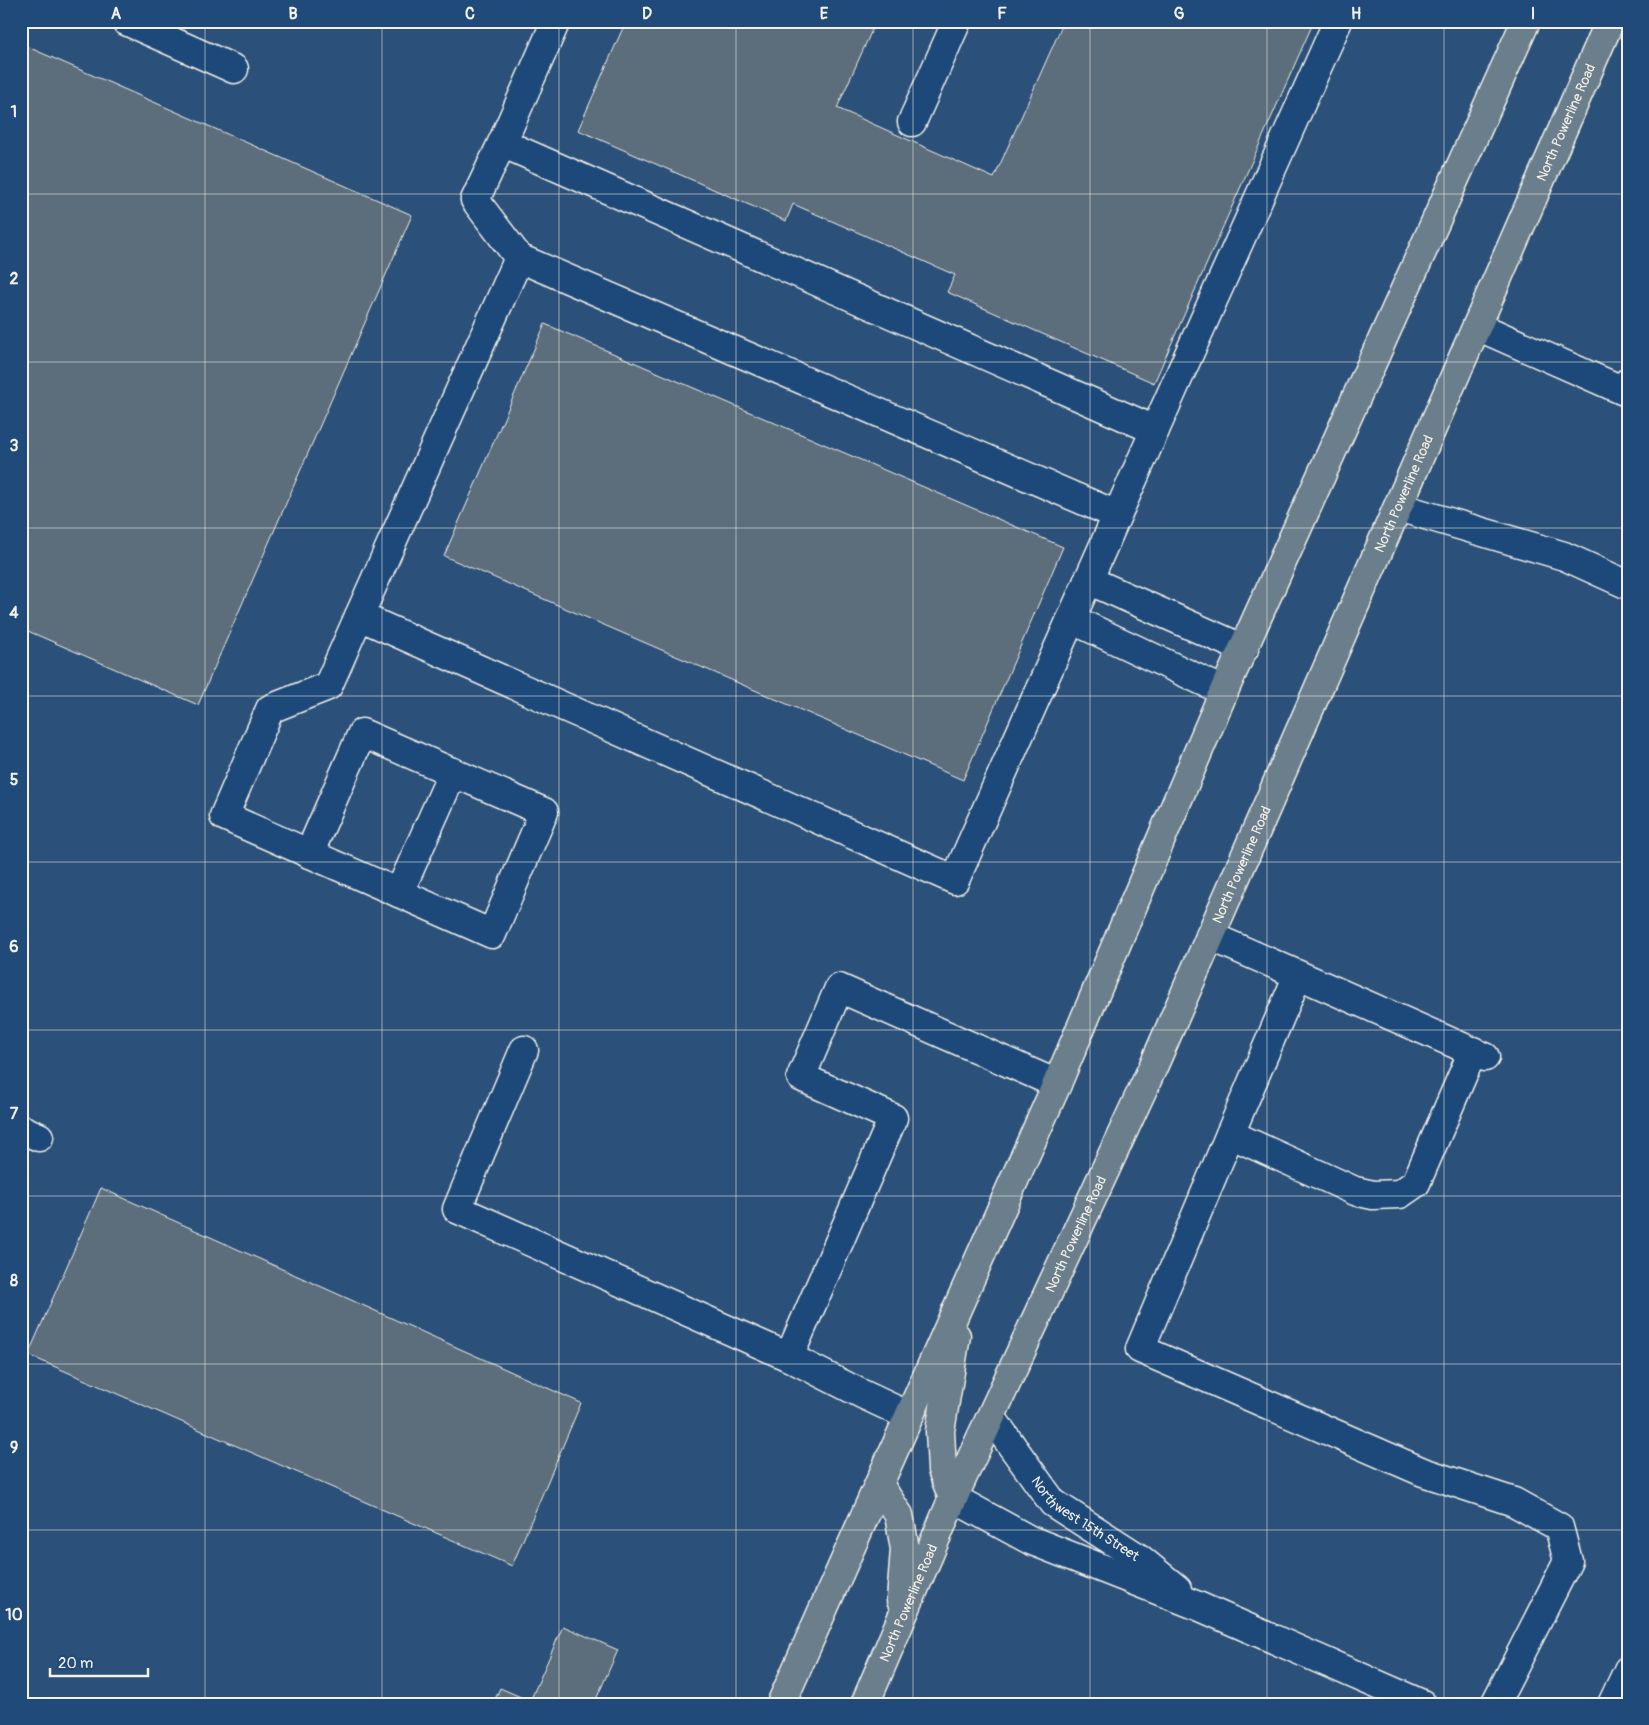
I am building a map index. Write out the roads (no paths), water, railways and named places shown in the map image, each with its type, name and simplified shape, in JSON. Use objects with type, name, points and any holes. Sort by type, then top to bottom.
[{"type":"main road","points":[[781,1704],[1057,1084],[1224,691],[1526,21]]},
{"type":"main road","name":"North Powerline Road","points":[[864,1704],[952,1498],[1153,1067],[1610,21]]},
{"type":"main road","points":[[952,1498],[942,1470],[940,1431],[961,1300]]},
{"type":"main road","points":[[879,1485],[899,1515],[905,1549],[900,1622]]},
{"type":"street","points":[[126,21],[234,69]]},
{"type":"street","points":[[556,21],[475,200],[519,258],[1117,515]]},
{"type":"street","points":[[912,122],[957,21]]},
{"type":"street","points":[[359,616],[955,880],[1338,21]]},
{"type":"street","points":[[502,143],[1155,430]]},
{"type":"street","points":[[309,854],[362,734],[544,812],[492,934],[309,854],[224,816],[270,709],[328,686],[519,258]]},
{"type":"street","points":[[1477,326],[1626,392]]},
{"type":"street","points":[[1398,507],[1564,556],[1628,585]]},
{"type":"street","points":[[1088,580],[1244,649]]},
{"type":"street","points":[[1071,619],[1224,691]]},
{"type":"street","points":[[399,893],[452,772]]},
{"type":"street","points":[[1210,936],[1479,1054],[1416,1184],[1400,1194],[1373,1195],[1355,1191],[1230,1134]]},
{"type":"street","points":[[1298,975],[1140,1349],[1423,1472],[1514,1502],[1559,1527],[1568,1561],[1495,1704]]},
{"type":"street","points":[[789,1357],[893,1118],[801,1077],[839,988],[1057,1084]]},
{"type":"street","points":[[524,1050],[457,1209],[789,1357],[910,1416]]},
{"type":"street","name":"Northwest 15th Street","points":[[991,1417],[1052,1503],[1138,1558],[1198,1606]]},
{"type":"street","name":"Northwest 15th Street","points":[[952,1498],[1030,1540],[1198,1606],[1388,1697],[1422,1704]]},
{"type":"street","points":[[1612,1704],[1628,1670]]}]
